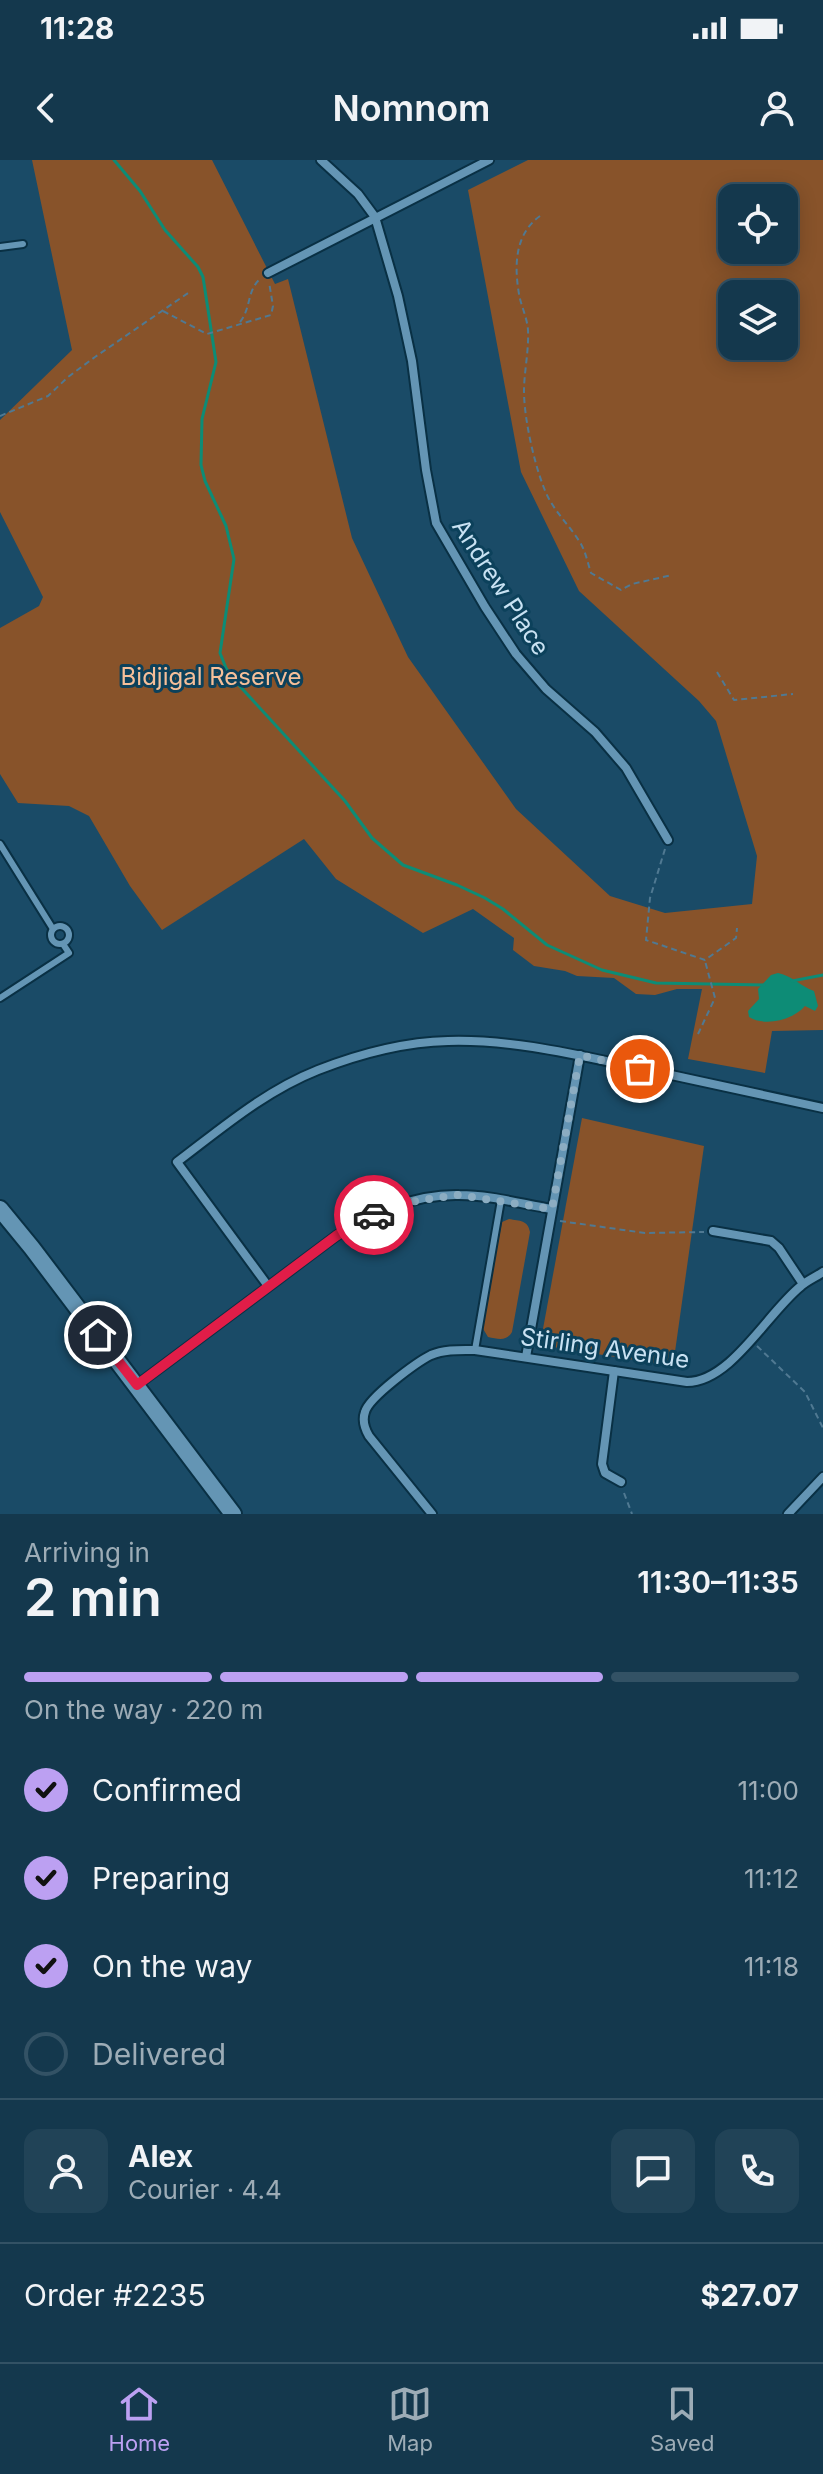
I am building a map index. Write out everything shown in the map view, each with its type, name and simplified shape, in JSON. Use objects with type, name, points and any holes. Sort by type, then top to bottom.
[{"type":"main road","points":[[0,1209],[233,1514]]},
{"type":"street","points":[[321,160],[358,194],[375,217]]},
{"type":"street","points":[[268,273],[489,160]]},
{"type":"street","name":"Andrew Place","points":[[375,217],[398,296],[412,361],[436,523],[516,654],[546,689],[595,732],[626,768],[668,840]]},
{"type":"street","points":[[268,1286],[177,1162],[276,1090],[318,1070],[393,1047],[448,1041],[512,1045],[580,1055],[823,1108]]},
{"type":"street","points":[[526,1357],[580,1055]]},
{"type":"street","points":[[137,1385],[354,1224],[394,1206],[458,1195],[552,1209]]},
{"type":"street","points":[[713,1231],[771,1241],[803,1284]]},
{"type":"street","name":"Stirling Avenue","points":[[364,1416],[373,1399],[430,1356],[446,1351],[475,1350],[687,1382],[702,1381],[723,1369],[803,1284],[823,1272]]},
{"type":"street","points":[[614,1371],[602,1464],[605,1473],[621,1482]]},
{"type":"street","points":[[352,1416],[364,1416],[369,1436],[432,1514]]},
{"type":"street","points":[[788,1514],[823,1477]]},
{"type":"lane","points":[[0,247],[23,244]]},
{"type":"lane","points":[[0,844],[53,929]]},
{"type":"lane","points":[[0,998],[69,953],[63,944],[51,939],[50,934],[58,926],[67,928],[69,937],[63,944]]},
{"type":"lane","points":[[475,1350],[501,1200]]},
{"type":"path","points":[[540,216],[526,228],[516,260],[519,294],[528,327],[524,391],[531,447],[543,487],[552,506],[582,545],[591,573],[621,590],[632,584],[672,575]]},
{"type":"path","points":[[162,311],[207,334],[238,325],[271,315],[273,306],[268,273],[254,284],[247,313],[238,325]]},
{"type":"path","points":[[0,416],[48,396],[77,370],[191,291]]},
{"type":"path","points":[[717,672],[734,700],[793,694]]},
{"type":"path","points":[[668,840],[650,898],[646,940],[705,960]]},
{"type":"path","points":[[705,960],[736,938],[737,928]]},
{"type":"path","points":[[698,1034],[715,998],[705,960]]},
{"type":"path","points":[[550,1220],[645,1233],[713,1231]]},
{"type":"path","points":[[750,1340],[805,1392],[823,1428]]},
{"type":"path","points":[[621,1482],[632,1514]]},
{"type":"green space","name":"Bidjigal Reserve","points":[[32,160],[212,160],[275,284],[288,279],[352,538],[408,657],[516,809],[610,896],[665,913],[752,904],[757,856],[716,721],[699,701],[579,591],[521,472],[468,190],[528,160],[823,160],[823,1030],[772,1031],[765,1073],[688,1059],[702,989],[677,989],[655,995],[636,994],[614,978],[577,976],[534,966],[513,950],[514,938],[473,909],[423,933],[336,879],[304,839],[162,930],[130,886],[89,816],[69,806],[18,803],[0,774],[0,628],[39,606],[43,597],[0,512],[0,420],[72,350]]},
{"type":"green space","points":[[582,1118],[704,1146],[673,1366],[540,1345]]},
{"type":"green space","points":[[509,1219],[525,1223],[530,1232],[512,1332],[504,1339],[498,1339],[488,1337],[482,1327],[502,1222]]},
{"type":"shaded area","points":[[778,973],[814,991],[818,1006],[815,1011],[805,1006],[793,1015],[771,1022],[749,1017],[748,1011],[759,999],[758,989],[771,975]]},
{"type":"waterway","points":[[114,160],[203,277],[216,362],[202,419],[201,465],[226,526],[234,559],[220,653],[236,682],[345,801],[372,838],[403,865],[485,898],[547,945],[602,970],[656,983],[764,985]]},
{"type":"waterway","points":[[792,981],[823,975]]},
{"type":"way so far","points":[[374,1215],[394,1206],[458,1195],[552,1209],[580,1055],[640,1069]]},
{"type":"route","points":[[98,1335],[137,1385],[336,1236],[374,1215]]}]
